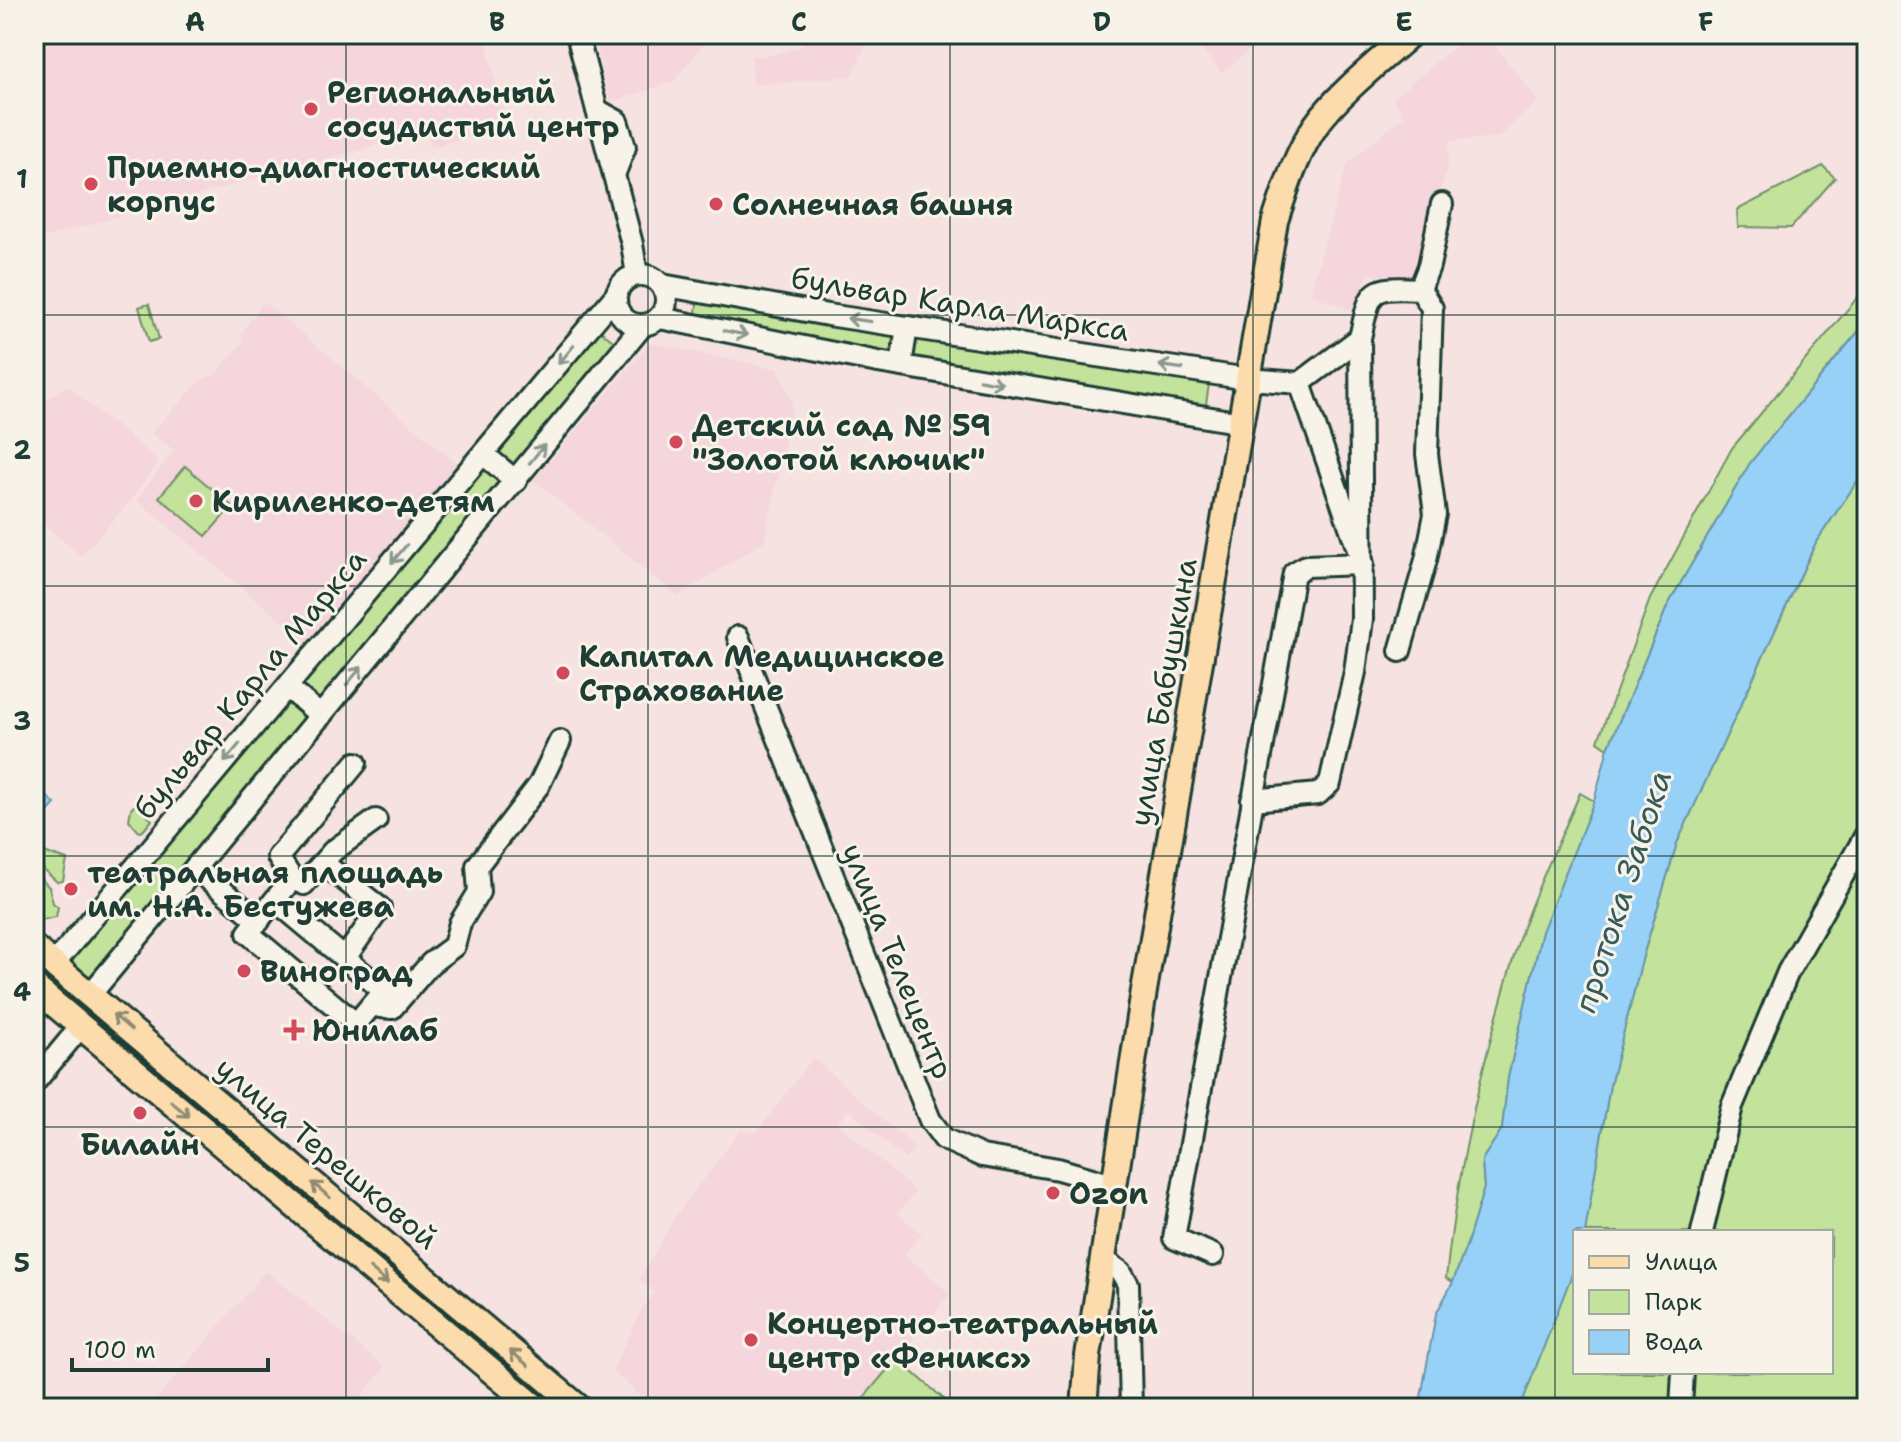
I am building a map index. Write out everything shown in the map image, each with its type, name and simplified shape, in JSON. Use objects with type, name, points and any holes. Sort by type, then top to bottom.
[{"type":"main road","name":"улица Бабушкина","points":[[1084,1408],[1088,1356],[1113,1185],[1275,221],[1288,181],[1318,122],[1410,34]]},
{"type":"main road","name":"улица Терешковой","points":[[34,948],[579,1408]]},
{"type":"main road","name":"улица Терешковой","points":[[34,987],[536,1408]]},
{"type":"street","points":[[577,34],[597,110],[617,121],[625,147],[614,175],[637,275]]},
{"type":"street","points":[[1420,289],[1429,266],[1442,204]]},
{"type":"street","points":[[90,995],[516,481],[651,322],[664,312],[667,298],[662,285],[651,276],[637,275],[624,281],[616,295],[618,309],[621,316],[634,324],[651,322],[1242,423]]},
{"type":"street","name":"бульвар Карла Маркса","points":[[662,285],[907,327],[1248,379],[1300,383]]},
{"type":"street","points":[[1252,800],[1318,794],[1330,783],[1355,672],[1362,619],[1360,338],[1367,306],[1373,295],[1383,287],[1420,289]]},
{"type":"street","points":[[1400,651],[1426,560],[1435,514],[1427,454],[1432,308],[1420,289]]},
{"type":"street","name":"бульвар Карла Маркса","points":[[54,964],[616,295]]},
{"type":"street","points":[[901,365],[907,327]]},
{"type":"street","points":[[1360,338],[1300,383],[1363,564]]},
{"type":"street","points":[[483,454],[516,481]]},
{"type":"street","points":[[1213,1255],[1174,1238],[1294,573],[1306,566],[1363,564]]},
{"type":"street","name":"улица Телецентр","points":[[738,637],[930,1120],[944,1139],[982,1156],[1058,1169],[1113,1185]]},
{"type":"street","points":[[287,687],[321,716]]},
{"type":"street","points":[[292,879],[248,933],[356,1024],[454,946],[460,923],[479,892],[477,866],[539,785],[560,741]]},
{"type":"street","points":[[356,763],[278,857],[292,879],[304,884],[333,851],[376,820]]},
{"type":"street","points":[[1702,1230],[1732,1106],[1788,972],[1867,833]]},
{"type":"street","points":[[323,863],[380,908],[345,958]]},
{"type":"street","points":[[195,868],[259,921]]},
{"type":"street","points":[[275,900],[345,958],[385,998]]},
{"type":"street","points":[[34,1083],[81,1026]]},
{"type":"street","points":[[1104,1260],[1121,1272],[1128,1284],[1131,1408]]},
{"type":"street","points":[[1681,1408],[1683,1374]]},
{"type":"shaded area","points":[[34,34],[484,34],[506,125],[432,147],[427,131],[34,240]]},
{"type":"shaded area","points":[[593,34],[712,34],[673,82],[610,102]]},
{"type":"shaded area","points":[[811,34],[870,34],[852,76],[754,85],[751,57],[773,55],[799,47]]},
{"type":"shaded area","points":[[1189,34],[1267,34],[1222,73]]},
{"type":"shaded area","points":[[1467,34],[1486,34],[1538,101],[1499,137],[1449,141],[1447,170],[1409,283],[1368,273],[1355,311],[1310,294],[1347,164],[1404,116],[1393,98]]},
{"type":"shaded area","points":[[264,302],[462,468],[311,645],[137,500],[174,450],[151,433],[201,380],[216,374],[244,340],[240,335]]},
{"type":"shaded area","points":[[34,331],[47,379],[34,383]]},
{"type":"shaded area","name":"Детский сад № 59 \"Золотой ключик\"","points":[[650,343],[777,369],[793,403],[764,541],[678,596],[534,480]]},
{"type":"shaded area","points":[[67,386],[159,461],[131,500],[81,556],[34,516],[34,412],[41,403]]},
{"type":"shaded area","points":[[813,1058],[915,1148],[905,1159],[849,1110],[837,1123],[916,1192],[897,1213],[922,1234],[904,1255],[950,1294],[855,1408],[656,1408],[612,1371],[642,1309],[655,1292],[640,1279],[675,1217],[741,1130],[756,1133]]},
{"type":"shaded area","points":[[266,1271],[385,1367],[351,1408],[149,1408]]},
{"type":"green space","points":[[1823,166],[1835,178],[1791,228],[1738,227],[1737,210]]},
{"type":"green space","points":[[1867,286],[1867,321],[1750,463],[1668,605],[1608,748],[1598,741],[1650,599],[1732,448]]},
{"type":"green space","points":[[698,296],[898,332],[894,356],[695,322]]},
{"type":"green space","points":[[149,304],[159,339],[149,342],[139,307]]},
{"type":"green space","points":[[597,328],[618,345],[515,468],[496,452]]},
{"type":"green space","points":[[918,335],[1209,384],[1205,411],[911,360],[913,338]]},
{"type":"green space","name":"Кириленко-детям","points":[[185,466],[232,506],[206,536],[159,497]]},
{"type":"green space","points":[[483,466],[504,479],[318,705],[300,685]]},
{"type":"green space","points":[[1867,467],[1867,1408],[1520,1408],[1573,1271],[1573,1374],[1833,1374],[1833,1230],[1585,1230],[1610,1085],[1643,956],[1677,843],[1816,542]]},
{"type":"green space","points":[[288,701],[309,718],[89,980],[69,964]]},
{"type":"green space","points":[[1580,793],[1594,801],[1542,932],[1508,1078],[1502,1129],[1482,1160],[1484,1188],[1453,1282],[1446,1278],[1451,1235],[1474,1107],[1495,1023],[1525,921]]},
{"type":"green space","points":[[135,805],[152,820],[139,832],[129,820]]},
{"type":"green space","points":[[41,851],[67,860],[63,881],[57,882],[34,861]]},
{"type":"green space","points":[[34,872],[49,887],[53,903],[58,907],[56,917],[41,920],[34,914]]},
{"type":"green space","points":[[897,1358],[954,1408],[855,1408]]},
{"type":"water","name":"протока Забока","points":[[1867,321],[1867,467],[1816,542],[1677,843],[1643,956],[1610,1085],[1585,1230],[1573,1230],[1573,1271],[1520,1408],[1427,1408],[1421,1397],[1436,1314],[1453,1282],[1484,1188],[1482,1160],[1502,1129],[1508,1078],[1542,932],[1594,801],[1608,748],[1668,605],[1750,463]]},
{"type":"water","points":[[42,792],[55,804],[34,827],[34,801]]},
{"type":"tram line","points":[[34,966],[561,1408]]},
{"type":"place","name":"Региональный сосудистый центр","points":[[311,109]]},
{"type":"place","name":"Приемно-диагностический корпус","points":[[91,184]]},
{"type":"place","name":"Солнечная башня","points":[[716,204]]},
{"type":"place","name":"Детский сад № 59 \"Золотой ключик\"","points":[[676,442]]},
{"type":"place","name":"Кириленко-детям","points":[[196,501]]},
{"type":"place","name":"Капитал Медицинское Страхование","points":[[563,673]]},
{"type":"place","name":"театральная площадь им. Н.А. Бестужева","points":[[71,889]]},
{"type":"place","name":"Виноград","points":[[244,971]]},
{"type":"place","name":"Юнилаб","points":[[294,1030]]},
{"type":"place","name":"Билайн","points":[[140,1113]]},
{"type":"place","name":"Ozon","points":[[1053,1193]]},
{"type":"place","name":"Концертно-театральный центр «Феникс»","points":[[751,1340]]}]
